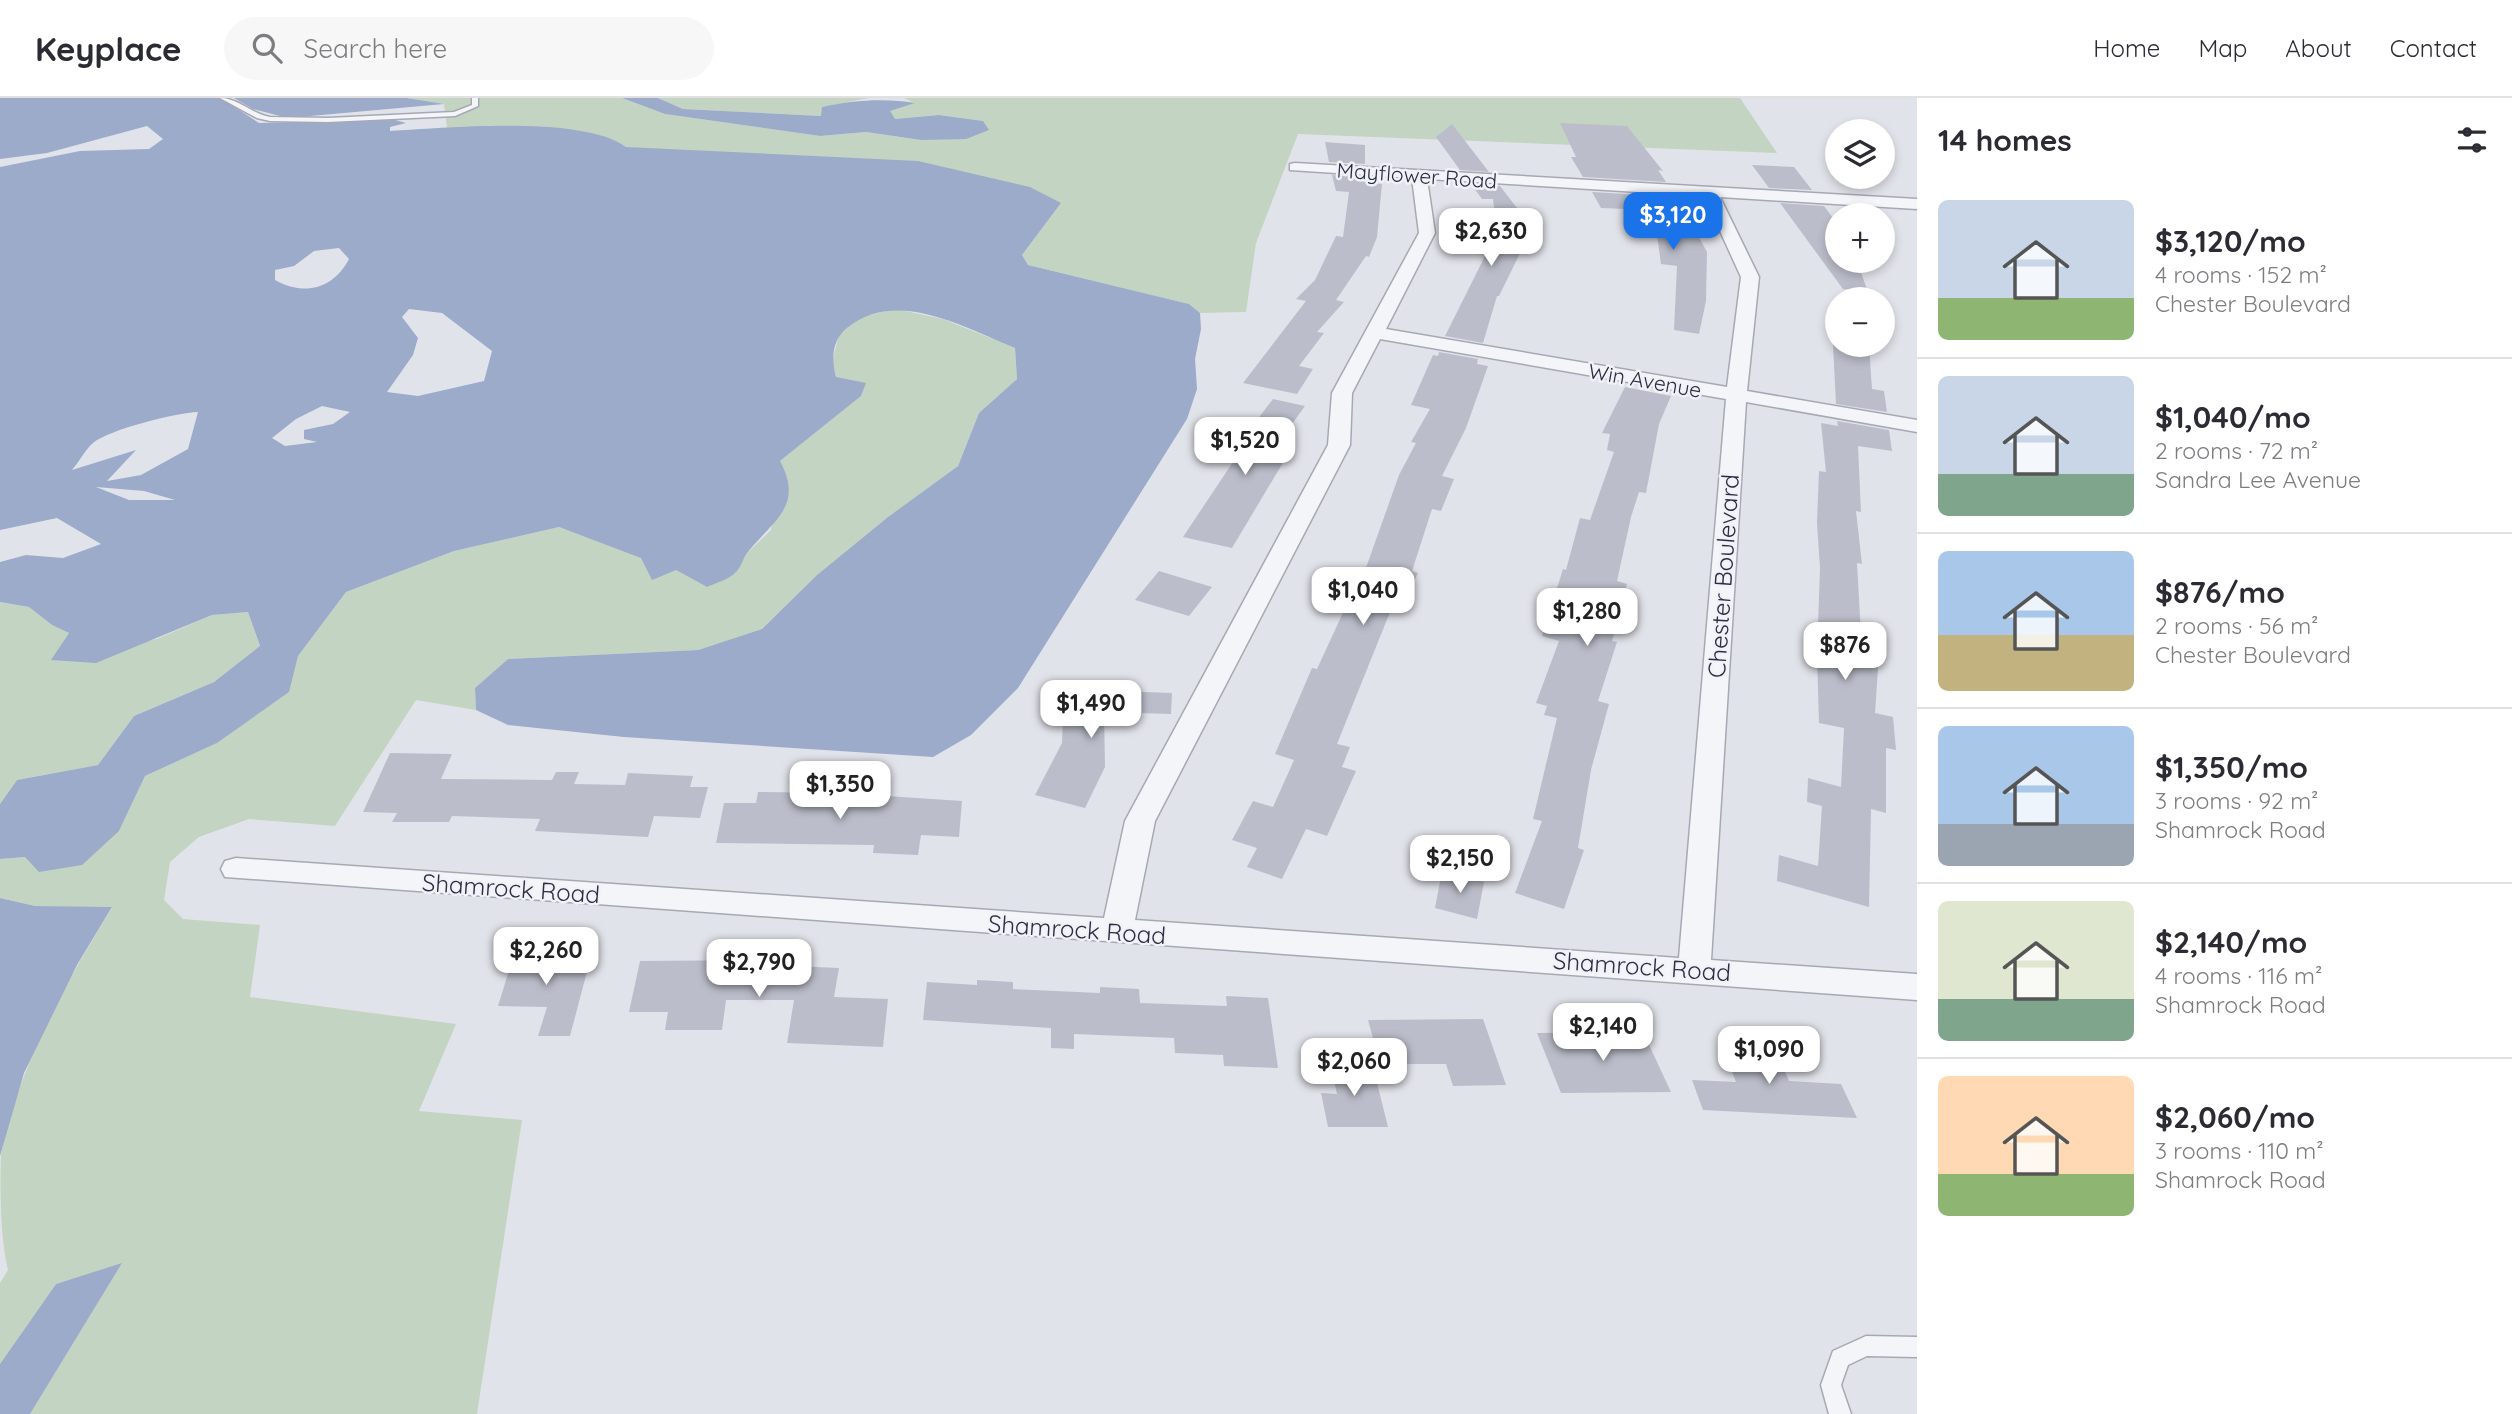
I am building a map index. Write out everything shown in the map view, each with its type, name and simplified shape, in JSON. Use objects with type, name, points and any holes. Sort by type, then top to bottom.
[{"type":"street","name":"Mayflower Road","points":[[1295,167],[1917,204]]},
{"type":"street","points":[[1117,932],[1140,821],[1339,445],[1342,393],[1427,233],[1419,176]]},
{"type":"street","name":"Chester Boulevard","points":[[1694,970],[1736,396],[1750,277],[1710,193]]},
{"type":"street","name":"Win Avenue","points":[[1373,332],[1917,426]]},
{"type":"street","name":"Shamrock Road","points":[[236,869],[1917,987]]},
{"type":"lane","points":[[223,98],[259,117],[298,121],[455,114],[472,109],[475,106],[475,98]]},
{"type":"lane","points":[[1840,1414],[1831,1385],[1840,1359],[1866,1346],[1917,1347]]},
{"type":"green space","points":[[407,98],[622,98],[665,114],[820,136],[866,132],[921,140],[983,121],[939,115],[895,119],[889,111],[914,103],[904,98],[1740,98],[1777,153],[1298,134],[1256,243],[1246,312],[1200,313],[1189,304],[1028,265],[1022,255],[1061,203],[626,147],[610,138],[565,129],[515,126],[447,128],[444,104]]},
{"type":"green space","points":[[658,98],[869,98],[822,107],[822,116],[683,109]]},
{"type":"green space","points":[[896,309],[943,319],[1015,348],[1017,379],[979,413],[958,466],[888,517],[817,575],[762,629],[698,650],[508,659],[475,688],[476,710],[416,700],[335,826],[249,819],[199,837],[170,862],[164,900],[183,919],[260,925],[250,997],[456,1024],[419,1111],[522,1120],[477,1414],[30,1414],[121,1264],[56,1284],[0,1364],[0,1283],[8,1270],[2,1228],[1,1154],[19,1089],[32,1057],[77,966],[112,908],[35,906],[0,898],[0,859],[25,857],[119,831],[145,776],[217,743],[288,692],[298,656],[346,592],[454,551],[559,527],[676,570],[707,587],[735,573],[747,553],[771,530],[780,461],[861,396],[836,377],[832,362],[839,335],[860,317]]},
{"type":"green space","points":[[0,602],[29,607],[52,625],[69,633],[52,660],[157,639],[212,615],[248,612],[260,647],[214,682],[134,716],[98,765],[17,780],[0,804]]},
{"type":"water","points":[[0,98],[221,98],[259,123],[395,120],[406,123],[390,127],[390,131],[478,126],[547,127],[606,137],[626,147],[918,161],[1030,187],[1061,203],[1022,255],[1028,265],[1189,304],[1200,313],[1201,329],[1195,359],[1197,389],[1187,419],[1018,688],[971,735],[933,757],[624,737],[508,725],[476,710],[475,688],[508,659],[698,650],[762,629],[817,575],[888,517],[958,466],[979,413],[1017,379],[1015,348],[931,315],[887,311],[866,316],[847,328],[838,338],[833,357],[836,377],[866,383],[861,396],[780,461],[787,477],[787,502],[782,513],[730,577],[707,587],[676,570],[652,580],[641,558],[559,527],[454,551],[346,592],[298,656],[289,692],[217,743],[145,776],[119,831],[82,865],[39,872],[25,857],[0,859],[0,804],[17,780],[98,765],[134,716],[214,682],[260,646],[248,612],[212,615],[96,663],[51,660],[69,633],[52,625],[29,607],[0,602],[0,562],[26,555],[63,558],[101,544],[57,518],[0,530],[0,167],[80,151],[149,149],[163,139],[147,126],[47,153],[0,159]],"holes":[[[339,248],[349,259],[335,277],[318,287],[297,288],[275,280],[275,270],[294,266],[314,251]],[[409,309],[442,313],[492,351],[484,381],[418,396],[387,392],[413,355],[418,338],[402,317]],[[322,406],[350,412],[333,424],[304,430],[304,439],[317,442],[285,446],[272,438],[296,419]],[[198,412],[188,449],[141,475],[107,481],[136,450],[72,470],[90,446],[101,438],[128,427]],[[96,487],[144,491],[175,500],[129,500]]]},
{"type":"water","points":[[234,98],[407,98],[444,104],[288,118],[253,109]]},
{"type":"water","points":[[622,98],[658,98],[683,109],[821,116],[822,107],[833,105],[869,100],[904,101],[915,103],[890,111],[895,119],[939,115],[983,121],[989,130],[966,139],[921,140],[866,132],[820,136],[665,114]]},
{"type":"water","points":[[0,898],[35,906],[112,907],[77,965],[24,1073],[0,1156]]},
{"type":"water","points":[[122,1263],[30,1414],[0,1414],[0,1364],[56,1284]]},
{"type":"building","points":[[1560,123],[1627,126],[1663,171],[1658,170],[1666,182],[1583,177],[1571,157],[1576,157]]},
{"type":"building","points":[[1452,124],[1489,172],[1460,170],[1436,137]]},
{"type":"building","points":[[1325,142],[1365,145],[1365,164],[1329,162]]},
{"type":"building","points":[[1752,165],[1794,167],[1812,190],[1769,188]]},
{"type":"building","points":[[1332,175],[1366,178],[1366,183],[1382,184],[1377,237],[1369,257],[1366,256],[1336,300],[1344,302],[1317,332],[1324,333],[1299,366],[1313,369],[1297,394],[1243,383],[1306,301],[1296,299],[1315,280],[1336,236],[1343,237],[1349,192],[1336,191]]},
{"type":"building","points":[[1471,184],[1500,186],[1524,217],[1528,237],[1497,296],[1483,343],[1445,336],[1497,232],[1493,199],[1482,199]]},
{"type":"building","points":[[1592,192],[1677,197],[1707,252],[1706,301],[1699,334],[1674,330],[1677,266],[1661,264],[1656,228],[1649,210],[1601,208]]},
{"type":"building","points":[[1780,203],[1825,207],[1825,264]]},
{"type":"building","points":[[1831,273],[1861,273],[1866,287],[1842,287]]},
{"type":"building","points":[[1439,352],[1478,359],[1477,364],[1488,366],[1466,428],[1442,476],[1454,479],[1441,511],[1432,509],[1412,571],[1418,573],[1400,609],[1392,607],[1337,744],[1350,747],[1342,767],[1356,771],[1327,836],[1306,829],[1282,879],[1247,867],[1257,848],[1232,840],[1253,801],[1273,807],[1294,760],[1275,754],[1312,668],[1317,669],[1359,578],[1362,579],[1399,475],[1416,443],[1411,442],[1430,409],[1411,405],[1433,355],[1438,356]]},
{"type":"building","points":[[1834,357],[1870,357],[1872,389],[1884,391],[1887,412],[1836,404]]},
{"type":"building","points":[[1625,387],[1671,396],[1659,424],[1646,493],[1639,492],[1631,517],[1617,581],[1627,584],[1612,641],[1617,642],[1598,701],[1609,704],[1591,770],[1578,848],[1584,850],[1564,909],[1515,893],[1542,821],[1533,819],[1557,718],[1544,715],[1547,706],[1536,703],[1559,641],[1542,636],[1563,569],[1566,570],[1580,518],[1590,520],[1614,452],[1607,450],[1610,434],[1602,433]]},
{"type":"building","points":[[1273,399],[1305,406],[1271,453],[1287,456],[1232,548],[1183,537],[1235,459],[1218,455],[1235,430],[1247,433]]},
{"type":"building","points":[[1837,421],[1889,430],[1892,451],[1858,446],[1861,512],[1856,511],[1862,564],[1857,563],[1861,635],[1880,639],[1875,713],[1893,717],[1896,750],[1886,748],[1886,813],[1871,809],[1869,907],[1777,881],[1779,855],[1818,866],[1822,806],[1807,802],[1808,778],[1841,787],[1844,728],[1819,723],[1817,654],[1819,471],[1826,472],[1821,423],[1838,426]]},
{"type":"building","points":[[1159,571],[1212,587],[1189,616],[1135,600]]},
{"type":"building","points":[[1064,689],[1172,693],[1171,714],[1104,712],[1105,767],[1085,808],[1035,795],[1062,743]]},
{"type":"building","points":[[390,753],[452,754],[441,779],[552,780],[556,772],[579,772],[574,784],[625,785],[628,773],[693,776],[690,787],[708,787],[700,818],[654,816],[648,837],[535,831],[540,819],[452,816],[449,822],[392,822],[397,813],[363,812]]},
{"type":"building","points":[[758,792],[842,793],[962,801],[959,837],[921,835],[918,855],[873,853],[874,845],[716,843],[724,803],[756,803]]},
{"type":"building","points":[[1442,871],[1484,882],[1477,919],[1435,908]]},
{"type":"building","points":[[516,948],[569,949],[565,963],[589,964],[570,1036],[538,1036],[547,1007],[498,1006]]},
{"type":"building","points":[[769,960],[769,965],[839,968],[834,997],[888,999],[883,1047],[787,1043],[794,1000],[726,1000],[722,1030],[665,1030],[668,1012],[629,1012],[640,961]]},
{"type":"building","points":[[977,980],[1013,982],[1013,989],[1100,993],[1100,987],[1139,989],[1140,1003],[1227,1006],[1226,996],[1268,998],[1278,1068],[1224,1066],[1223,1055],[1175,1053],[1174,1038],[1074,1034],[1074,1049],[1051,1048],[1051,1028],[923,1020],[927,982],[977,985]]},
{"type":"building","points":[[1483,1019],[1506,1085],[1453,1086],[1446,1064],[1380,1064],[1368,1020]]},
{"type":"building","points":[[1643,1032],[1671,1092],[1561,1093],[1537,1033]]},
{"type":"building","points":[[1719,1038],[1772,1041],[1789,1081],[1841,1084],[1857,1118],[1703,1110],[1692,1080],[1736,1082]]},
{"type":"building","points":[[1330,1063],[1372,1063],[1388,1127],[1328,1127],[1321,1093],[1337,1094]]}]
